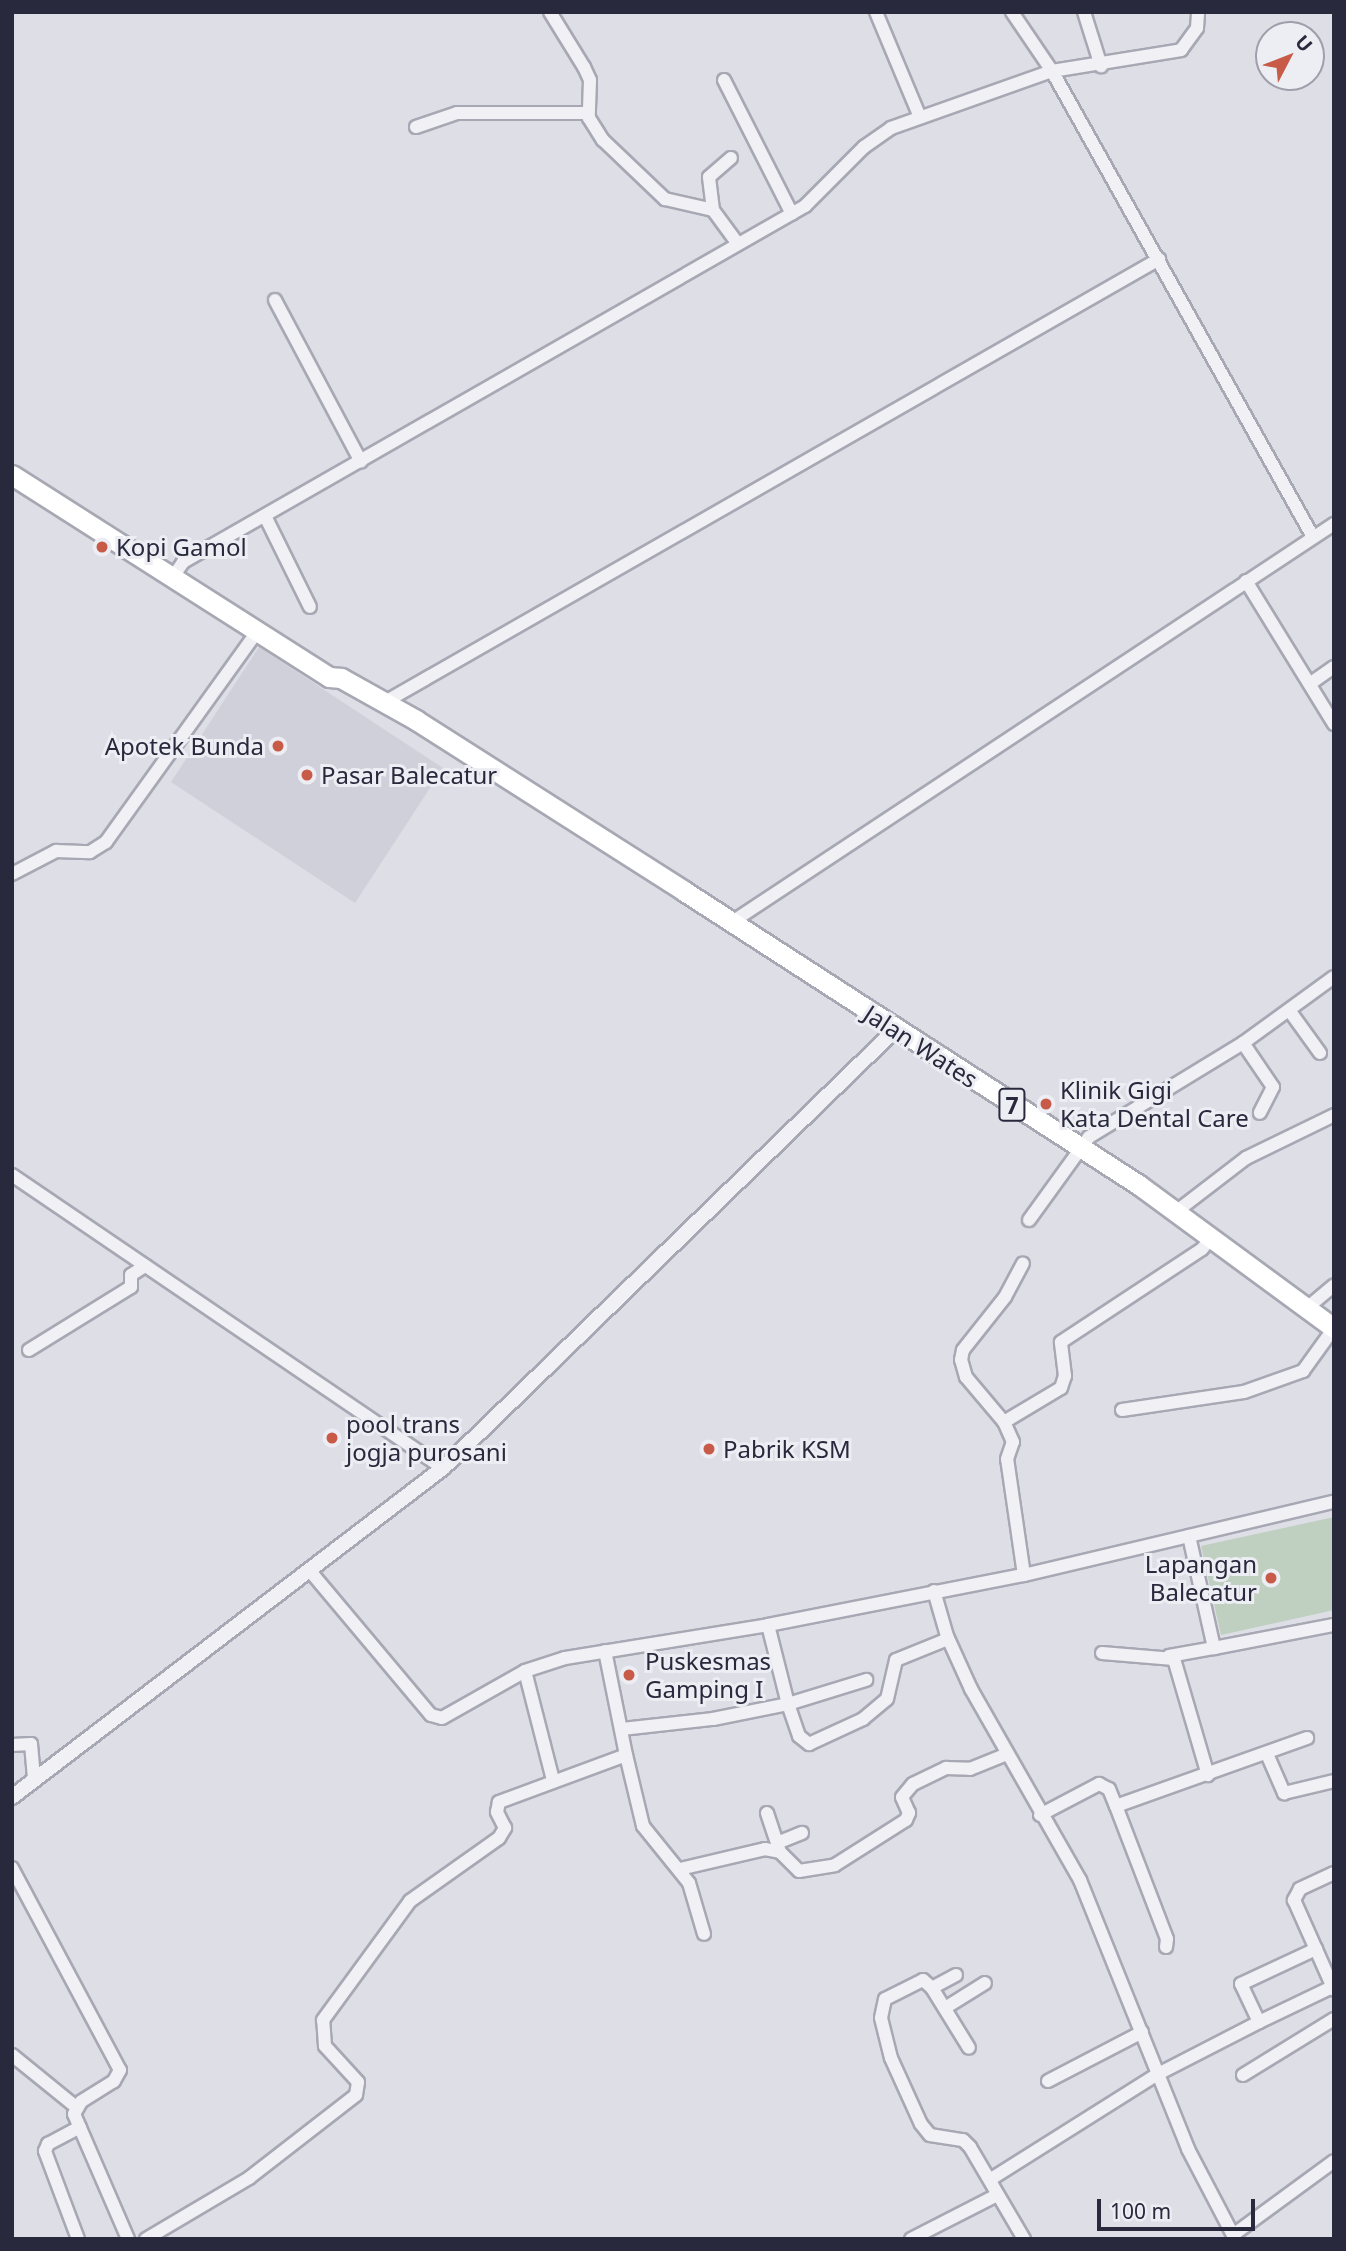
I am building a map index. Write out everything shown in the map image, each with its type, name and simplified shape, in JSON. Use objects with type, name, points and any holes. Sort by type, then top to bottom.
[{"type":"highway","name":"7","points":[[12,466],[175,573],[336,669],[341,678],[385,702]]},
{"type":"highway","points":[[12,475],[175,573],[257,632],[329,677],[341,678]]},
{"type":"highway","name":"Jalan Wates","points":[[385,702],[644,865],[1177,1211],[1334,1328]]},
{"type":"street","points":[[550,12],[590,80],[588,113],[603,140],[659,194],[673,203],[713,210]]},
{"type":"street","points":[[876,12],[920,117]]},
{"type":"street","points":[[1012,12],[1052,71],[1313,537]]},
{"type":"street","points":[[1084,12],[1101,65]]},
{"type":"street","points":[[175,573],[183,562],[266,518],[792,214],[829,185],[875,137],[920,117],[1052,71],[1181,50],[1194,35],[1198,12]]},
{"type":"street","points":[[724,80],[792,214]]},
{"type":"street","points":[[415,127],[457,113],[588,113]]},
{"type":"street","points":[[731,158],[709,177],[713,210],[738,244]]},
{"type":"street","points":[[385,702],[1159,259]]},
{"type":"street","points":[[275,300],[361,462]]},
{"type":"street","points":[[266,518],[310,607]]},
{"type":"street","points":[[732,922],[1334,524]]},
{"type":"street","points":[[1246,582],[1333,720]]},
{"type":"street","points":[[12,874],[56,851],[101,846],[257,632]]},
{"type":"street","points":[[1311,683],[1334,667]]},
{"type":"street","points":[[1029,1220],[1079,1147],[1243,1043],[1334,977]]},
{"type":"street","points":[[1289,1010],[1320,1053]]},
{"type":"street","points":[[12,1797],[443,1468],[896,1029]]},
{"type":"street","points":[[1243,1043],[1273,1087],[1270,1101],[1260,1113]]},
{"type":"street","points":[[1177,1211],[1246,1158],[1334,1115]]},
{"type":"street","points":[[12,1175],[443,1468]]},
{"type":"street","points":[[1004,1422],[1061,1388],[1065,1376],[1061,1342],[1202,1249],[1212,1237]]},
{"type":"street","points":[[1023,1263],[1005,1297],[963,1350],[961,1360],[966,1377],[1004,1422],[1013,1442],[1007,1459],[1024,1575]]},
{"type":"street","points":[[29,1350],[131,1287],[132,1273],[145,1266]]},
{"type":"street","points":[[1307,1308],[1334,1286]]},
{"type":"street","points":[[1122,1410],[1244,1392],[1303,1371],[1334,1328]]},
{"type":"street","points":[[310,1571],[436,1718],[453,1714],[525,1671],[605,1651],[768,1625],[1024,1575],[1334,1502]]},
{"type":"street","points":[[1189,1536],[1214,1648]]},
{"type":"street","points":[[934,1591],[948,1639],[1040,1815],[1080,1880],[1209,2195],[1234,2237],[1334,2161]]},
{"type":"street","points":[[768,1625],[788,1704],[802,1740],[809,1744],[863,1719],[887,1699],[896,1660],[948,1639]]},
{"type":"street","points":[[1102,1653],[1169,1656],[1334,1625]]},
{"type":"street","points":[[605,1651],[626,1755],[647,1835],[680,1869],[704,1934]]},
{"type":"street","points":[[1169,1656],[1178,1666],[1208,1774]]},
{"type":"street","points":[[525,1671],[553,1780]]},
{"type":"street","points":[[622,1729],[713,1719],[788,1704],[866,1680]]},
{"type":"street","points":[[1116,1806],[1307,1738]]},
{"type":"street","points":[[12,1745],[31,1744],[37,1778]]},
{"type":"street","points":[[767,1814],[778,1847],[799,1871],[835,1865],[902,1825],[909,1813],[902,1797],[913,1784],[946,1768],[970,1769],[1007,1754]]},
{"type":"street","points":[[1267,1754],[1284,1793],[1334,1781]]},
{"type":"street","points":[[154,2237],[248,2178],[356,2095],[358,2082],[325,2046],[323,2020],[410,1900],[503,1833],[499,1802],[626,1755]]},
{"type":"street","points":[[1040,1815],[1099,1784],[1109,1790],[1167,1939],[1166,1947]]},
{"type":"street","points":[[680,1869],[778,1847],[802,1833]]},
{"type":"street","points":[[12,1868],[120,2070],[114,2081],[76,2107]]},
{"type":"street","points":[[991,2179],[1158,2074],[1259,2022],[1333,1989],[1294,1900],[1300,1889],[1334,1873]]},
{"type":"street","points":[[1259,2022],[1241,1984],[1316,1949]]},
{"type":"street","points":[[932,1988],[956,1975]]},
{"type":"street","points":[[969,2048],[932,1988],[923,1980],[883,2003],[881,2018],[891,2058],[930,2135],[963,2140],[991,2179],[997,2195],[1024,2239]]},
{"type":"street","points":[[945,2008],[985,1983]]},
{"type":"street","points":[[1243,2075],[1334,2019]]},
{"type":"street","points":[[1048,2081],[1142,2032]]},
{"type":"street","points":[[12,2054],[76,2107],[79,2127],[128,2239]]},
{"type":"street","points":[[78,2239],[45,2151],[47,2144],[79,2127]]},
{"type":"street","points":[[911,2239],[997,2195]]},
{"type":"shaded area","name":"Pasar Balecatur","points":[[259,647],[443,768],[355,903],[171,782]]},
{"type":"green space","name":"Lapangan Balecatur","points":[[1334,1517],[1334,1610],[1221,1635],[1201,1546]]},
{"type":"place","name":"Kopi Gamol","points":[[102,547]]},
{"type":"place","name":"Apotek Bunda","points":[[278,746]]},
{"type":"place","name":"Pasar Balecatur","points":[[307,775]]},
{"type":"place","name":"Klinik Gigi Kata Dental Care","points":[[1046,1104]]},
{"type":"place","name":"pool trans jogja purosani","points":[[332,1438]]},
{"type":"place","name":"Pabrik KSM","points":[[709,1449]]},
{"type":"place","name":"Lapangan Balecatur","points":[[1271,1578]]},
{"type":"place","name":"Puskesmas Gamping I","points":[[629,1675]]}]
